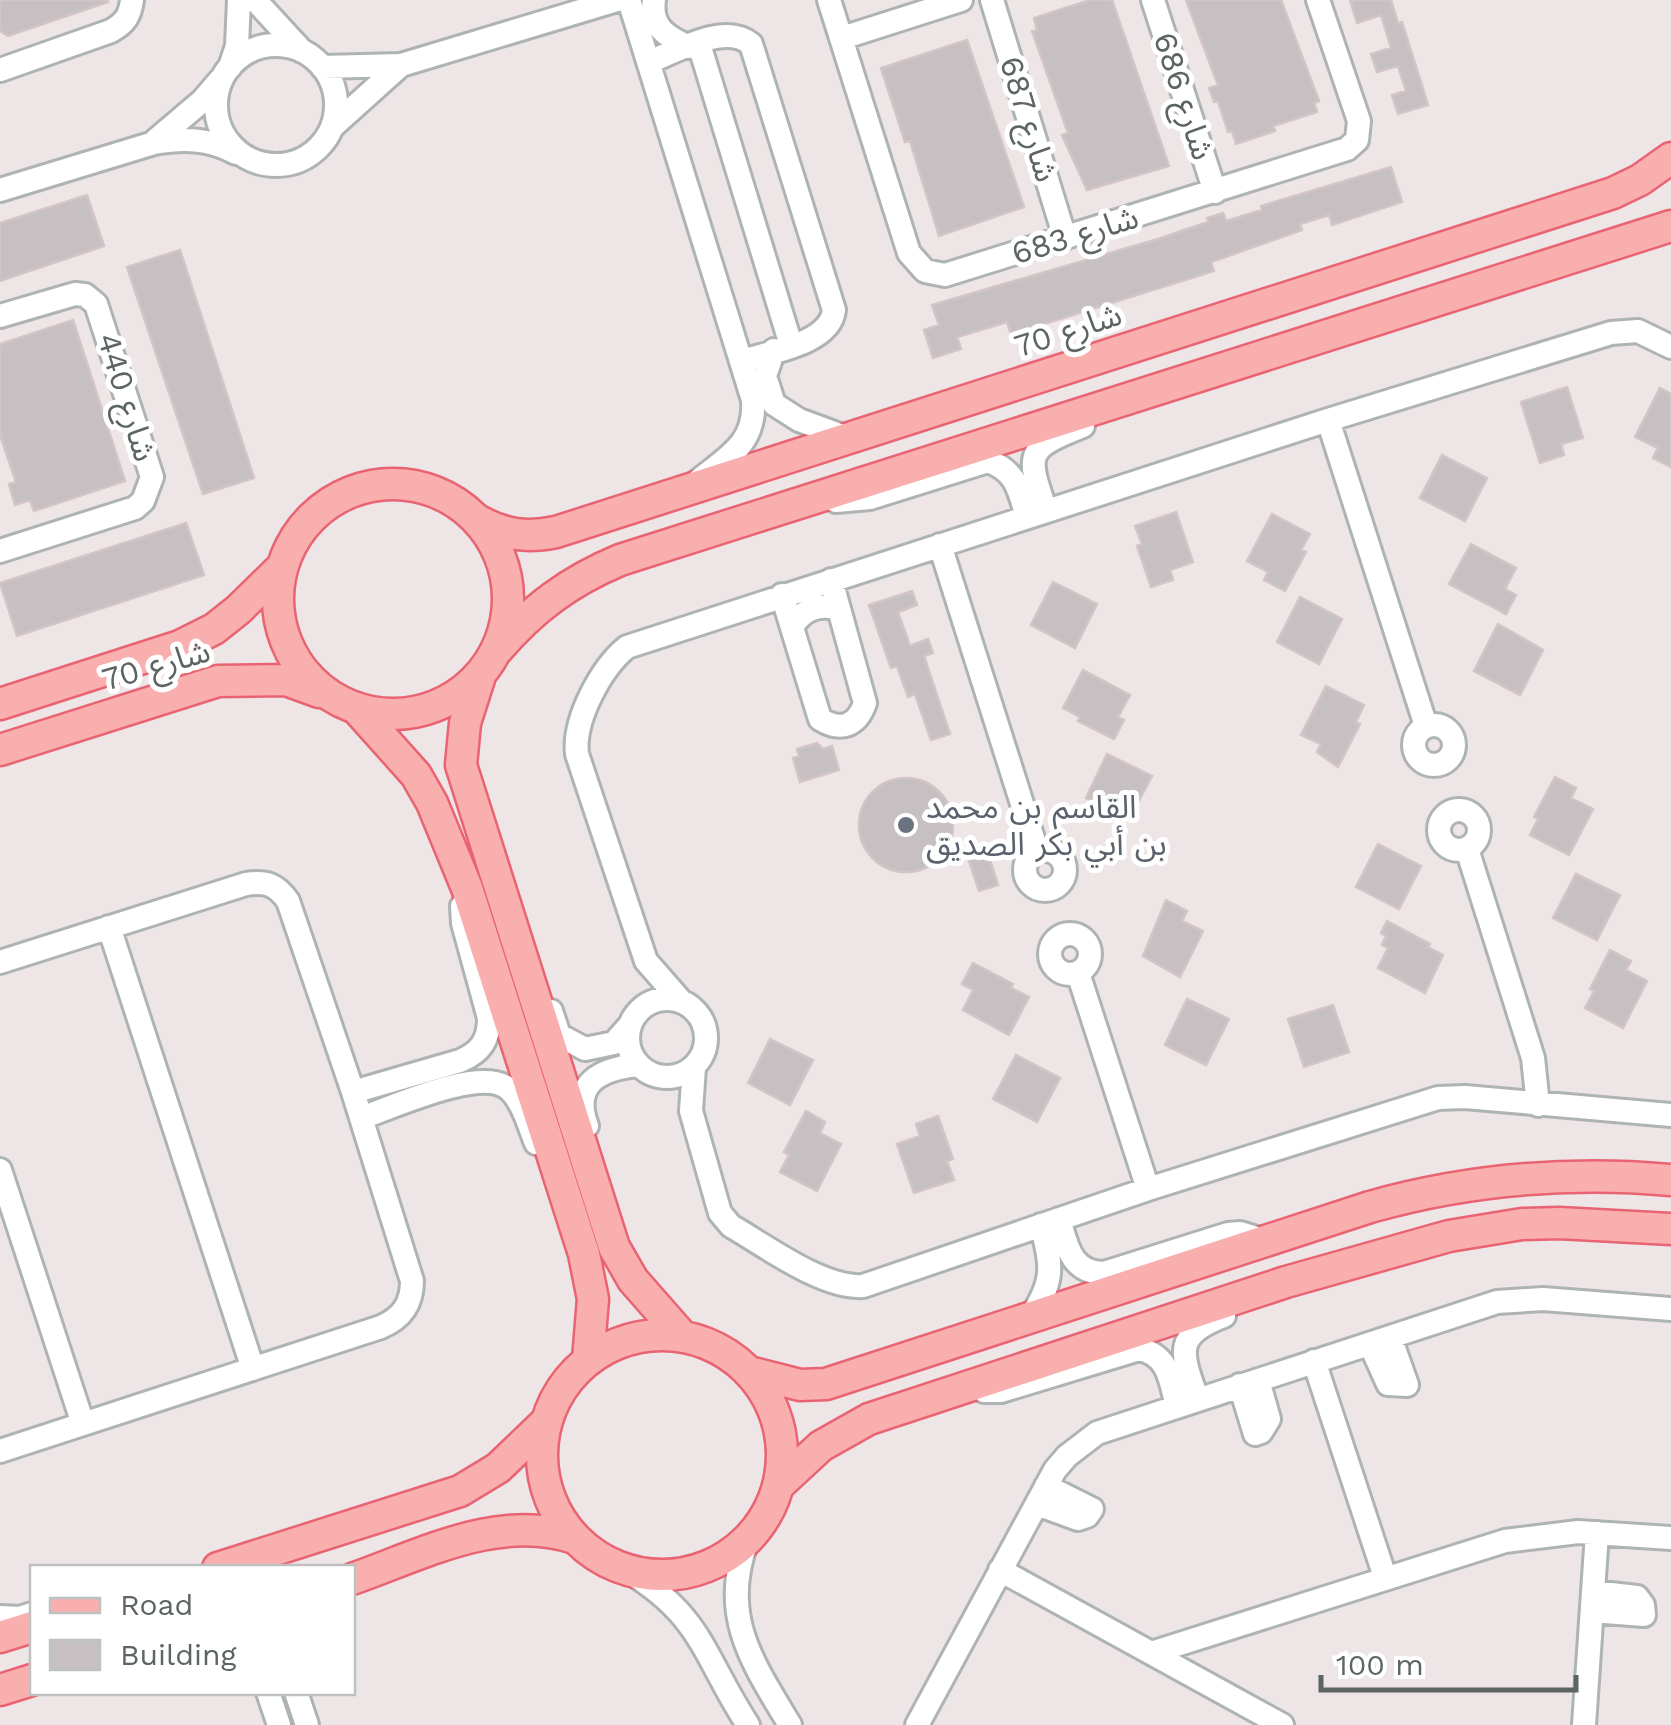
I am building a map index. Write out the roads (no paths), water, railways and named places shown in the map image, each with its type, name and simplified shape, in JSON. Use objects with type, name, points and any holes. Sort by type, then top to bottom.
[{"type":"main road","name":"شارع 70","points":[[479,521],[508,534],[540,536],[1613,192],[1640,180],[1671,158]]},
{"type":"main road","points":[[344,703],[390,714],[424,710],[454,697],[522,621],[552,596],[584,575],[620,560],[1671,226]]},
{"type":"main road","points":[[588,1360],[593,1299],[584,1254],[466,888],[432,803],[416,775],[344,703],[304,673],[285,641],[277,604],[282,568],[296,536],[320,510],[366,486],[419,486],[452,499],[479,521],[506,570],[506,624],[465,723],[461,765],[614,1248],[633,1280],[683,1337]]},
{"type":"main road","name":"شارع 70","points":[[0,704],[180,646],[238,610],[282,568]]},
{"type":"main road","name":"شارع 70","points":[[0,750],[218,681],[286,680],[344,703]]},
{"type":"main road","points":[[749,1372],[800,1385],[826,1384],[1404,1197],[1508,1179],[1613,1175],[1671,1180]]},
{"type":"main road","points":[[780,1484],[820,1446],[868,1420],[1286,1282],[1485,1229],[1558,1222],[1671,1228]]},
{"type":"main road","points":[[227,1565],[460,1491],[506,1460],[546,1420],[563,1388],[588,1360],[605,1349],[643,1336],[683,1337],[708,1344],[749,1372],[768,1396],[779,1424],[783,1454],[780,1484],[768,1515],[748,1541],[712,1565],[658,1575],[626,1570],[598,1557],[574,1538],[551,1503],[545,1483],[542,1441],[546,1420]]},
{"type":"main road","points":[[355,1577],[495,1531],[536,1528],[574,1538]]},
{"type":"main road","points":[[0,1637],[30,1628]]},
{"type":"main road","points":[[0,1690],[30,1681]]},
{"type":"street","points":[[0,70],[111,31],[123,24],[132,0]]},
{"type":"street","points":[[239,0],[238,46],[216,96],[217,119],[226,140],[244,156]]},
{"type":"street","points":[[255,0],[302,52],[322,67],[335,95],[332,127]]},
{"type":"street","points":[[322,67],[400,65],[617,0]]},
{"type":"street","points":[[630,0],[753,400],[754,419],[748,436],[688,489]]},
{"type":"street","points":[[654,0],[653,10],[662,33],[694,46]]},
{"type":"street","name":"شارع 683","points":[[828,0],[908,254],[925,271],[945,276],[1347,149],[1357,140],[1359,121],[1318,0]]},
{"type":"street","points":[[842,38],[961,0]]},
{"type":"street","name":"شارع 687","points":[[992,0],[1065,238]]},
{"type":"street","name":"شارع 686","points":[[1153,0],[1215,192]]},
{"type":"street","points":[[649,62],[721,36],[736,35],[751,44],[834,310],[826,331],[742,361]]},
{"type":"street","points":[[154,142],[202,102],[227,71],[255,49],[287,46],[302,52]]},
{"type":"street","points":[[694,46],[782,348],[765,376],[774,404],[799,420],[845,437]]},
{"type":"street","points":[[2,182],[178,139],[208,141],[263,164],[284,165],[313,152],[332,127],[400,65]]},
{"type":"street","name":"شارع 440","points":[[0,316],[74,294],[85,295],[96,304],[152,477],[144,501],[135,508],[0,550]]},
{"type":"street","points":[[660,1077],[684,1074],[694,1067],[702,1058],[707,1036],[699,1014],[681,1001],[646,961],[576,754],[580,716],[613,660],[627,647],[1328,420],[1621,330],[1645,333],[1671,347]]},
{"type":"street","points":[[1036,514],[1032,471],[1034,458],[1046,441],[1177,390],[1216,370]]},
{"type":"street","points":[[1328,420],[1426,726]]},
{"type":"street","points":[[808,500],[870,498],[988,462],[1004,466],[1016,478],[1036,514]]},
{"type":"street","points":[[940,544],[1037,851]]},
{"type":"street","points":[[782,595],[820,718],[832,726],[846,726],[860,718],[865,703],[831,580]]},
{"type":"street","points":[[792,627],[811,608],[839,609]]},
{"type":"street","points":[[1467,849],[1533,1058],[1538,1105]]},
{"type":"street","points":[[0,962],[246,884],[262,881],[278,888],[288,901],[412,1281],[408,1304],[393,1323],[382,1328],[0,1451]]},
{"type":"street","points":[[353,1092],[460,1061],[483,1046],[489,1032],[488,1018],[463,922],[461,909],[466,888]]},
{"type":"street","points":[[109,928],[253,1369]]},
{"type":"street","points":[[524,961],[541,980],[560,1035],[585,1049],[604,1047],[660,999],[681,1001]]},
{"type":"street","points":[[646,961],[628,1047],[638,1065],[660,1077],[690,1111]]},
{"type":"street","points":[[1078,973],[1148,1189]]},
{"type":"street","points":[[597,1196],[601,1168],[582,1112],[582,1101],[601,1073],[638,1065]]},
{"type":"street","points":[[694,1067],[690,1111],[720,1212],[730,1226],[826,1280],[846,1287],[863,1286],[1148,1189],[1438,1098],[1671,1115]]},
{"type":"street","points":[[361,1118],[466,1083],[494,1082],[516,1097],[538,1149],[554,1170]]},
{"type":"street","points":[[0,1170],[8,1223],[83,1424]]},
{"type":"street","points":[[1050,1222],[1076,1264],[1092,1273],[1104,1273],[1228,1234],[1266,1240]]},
{"type":"street","points":[[1030,1318],[1048,1287],[1050,1222]]},
{"type":"street","points":[[1187,1402],[1184,1352],[1192,1331],[1265,1299],[1286,1282]]},
{"type":"street","points":[[917,1725],[1041,1495],[1067,1456],[1097,1433],[1513,1299],[1671,1309]]},
{"type":"street","points":[[964,1388],[1002,1391],[1139,1349],[1162,1359],[1187,1402]]},
{"type":"street","points":[[1314,1362],[1384,1577]]},
{"type":"street","points":[[1152,1653],[1506,1540],[1553,1532],[1671,1538]]},
{"type":"street","points":[[1584,1725],[1597,1532]]},
{"type":"street","points":[[748,1541],[735,1584],[739,1628],[790,1725]]},
{"type":"street","points":[[626,1570],[653,1586],[696,1630],[748,1725]]},
{"type":"street","points":[[1000,1570],[1282,1725]]},
{"type":"street","points":[[0,1616],[30,1615]]},
{"type":"street","points":[[269,1695],[279,1725]]},
{"type":"street","points":[[297,1695],[307,1725]]},
{"type":"place","name":"القاسم بن محمد بن أبي بكر الصديق","points":[[906,825]]}]
